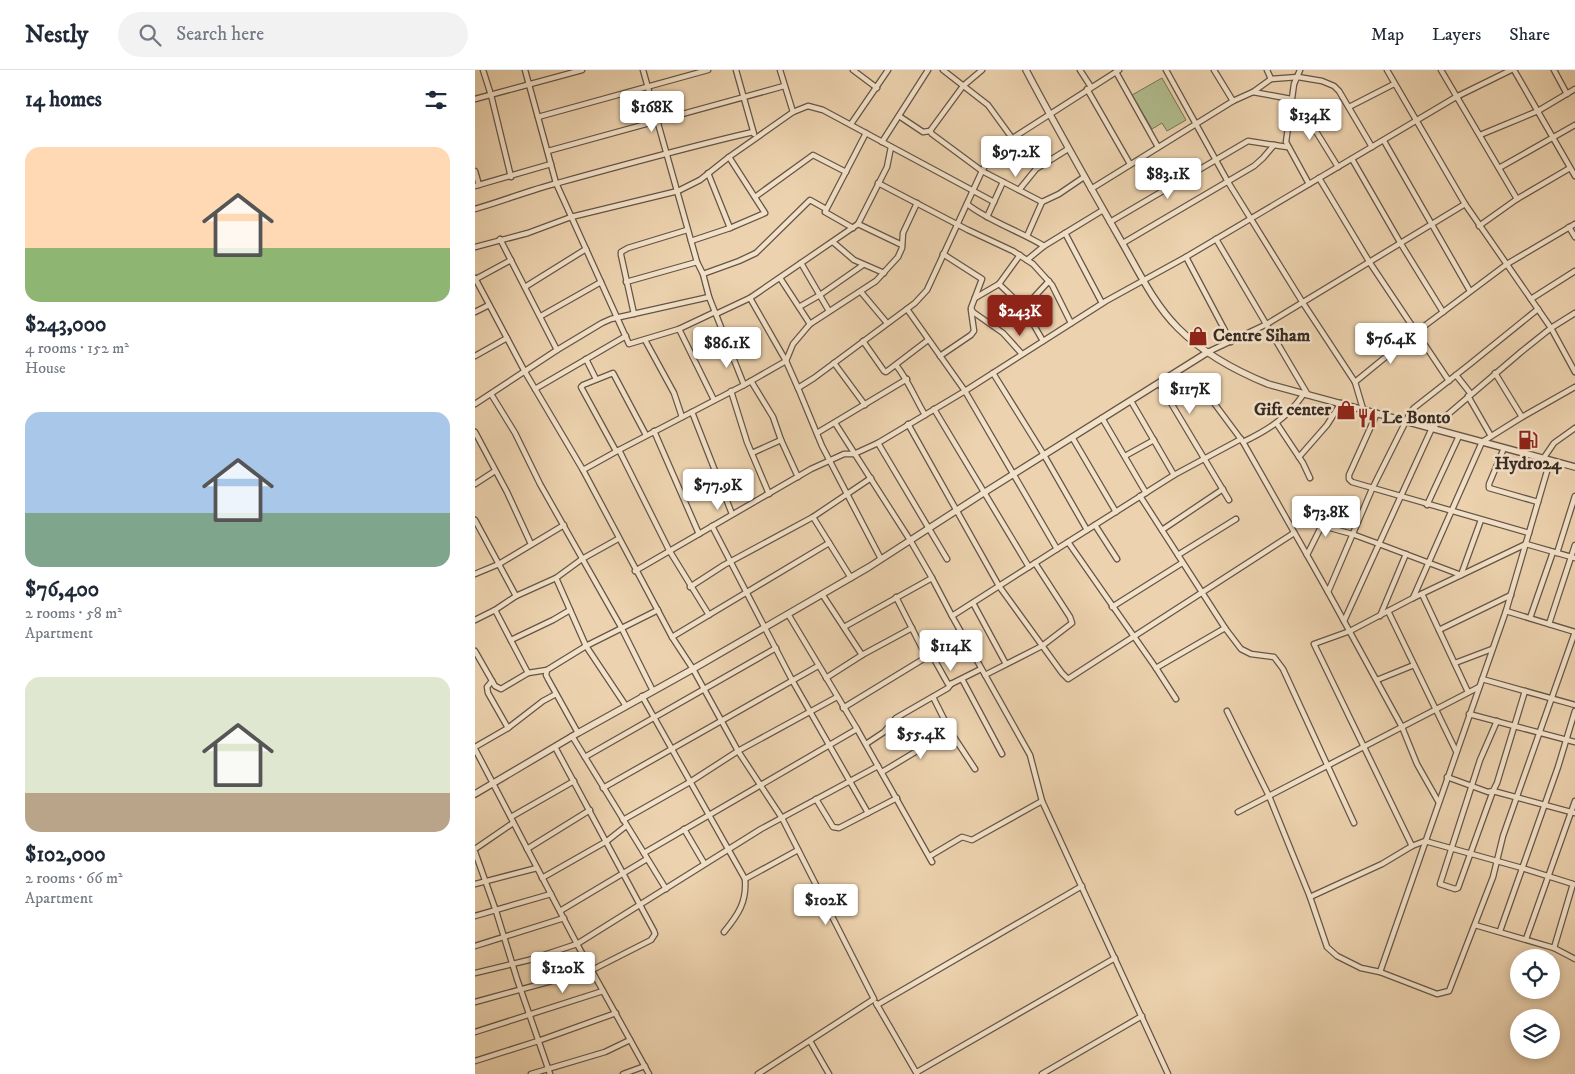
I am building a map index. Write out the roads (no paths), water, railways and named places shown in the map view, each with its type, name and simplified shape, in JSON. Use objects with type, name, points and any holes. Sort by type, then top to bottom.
[{"type":"street","points":[[483,70],[511,177]]},
{"type":"street","points":[[525,70],[556,183],[629,344],[679,329],[750,298],[853,228],[858,224],[888,164],[891,147]]},
{"type":"street","points":[[475,99],[566,72],[582,70]]},
{"type":"street","points":[[643,70],[697,262],[744,385]]},
{"type":"street","points":[[538,117],[708,70]]},
{"type":"street","points":[[736,70],[755,138]]},
{"type":"street","points":[[780,70],[793,112]]},
{"type":"street","points":[[853,70],[877,88]]},
{"type":"street","points":[[851,124],[888,70]]},
{"type":"street","points":[[882,142],[928,70]]},
{"type":"street","points":[[943,70],[980,97],[993,110],[1012,138]]},
{"type":"street","points":[[899,116],[923,132],[930,131],[963,86],[983,70]]},
{"type":"street","points":[[1026,70],[1068,149],[1144,280],[1168,317],[1180,330],[1208,352],[1241,373],[1268,384],[1550,462],[1575,467]]},
{"type":"street","points":[[1080,70],[1130,164]]},
{"type":"street","points":[[1166,70],[1228,182],[1303,303],[1355,382],[1363,409]]},
{"type":"street","points":[[1214,70],[1233,101]]},
{"type":"street","points":[[1267,70],[1271,79]]},
{"type":"street","points":[[1300,70],[1294,84],[1286,138],[1287,147],[1309,184]]},
{"type":"street","points":[[1387,70],[1465,204],[1551,328],[1575,372]]},
{"type":"street","points":[[1441,70],[1517,199]]},
{"type":"street","points":[[635,571],[798,477],[844,454],[854,454],[878,443],[965,391],[1102,303],[1186,257],[1456,97],[1513,70],[1575,176]]},
{"type":"street","points":[[1554,70],[1567,94]]},
{"type":"street","points":[[798,388],[835,363],[915,303],[927,290],[982,170],[991,156],[1012,138],[1117,71],[1158,147]]},
{"type":"street","points":[[1091,189],[1233,101],[1253,92],[1271,79],[1298,77],[1316,79],[1334,86],[1349,107],[1372,147]]},
{"type":"street","points":[[1349,107],[1394,84]]},
{"type":"street","points":[[548,151],[784,86]]},
{"type":"street","points":[[1480,135],[1538,110],[1575,89]]},
{"type":"street","points":[[1253,92],[1291,99]]},
{"type":"street","points":[[475,246],[528,233],[571,217],[678,191],[700,180],[793,112],[801,108],[813,106],[851,124],[865,134],[994,202]]},
{"type":"street","points":[[1290,108],[1317,133],[1339,167]]},
{"type":"street","points":[[1499,168],[1575,126]]},
{"type":"street","points":[[930,131],[982,170],[1042,202]]},
{"type":"street","points":[[475,209],[509,200],[556,183],[667,152],[753,132]]},
{"type":"street","points":[[853,228],[825,212],[865,134]]},
{"type":"street","points":[[1111,222],[1250,140],[1287,147]]},
{"type":"street","points":[[1384,141],[1470,291]]},
{"type":"street","points":[[1123,243],[1254,166],[1274,144]]},
{"type":"street","points":[[1019,190],[1036,169],[1068,149]]},
{"type":"street","points":[[755,197],[813,155],[846,172]]},
{"type":"street","points":[[691,241],[764,214],[729,157]]},
{"type":"street","points":[[1352,159],[1443,312]]},
{"type":"street","points":[[475,170],[477,186],[551,164]]},
{"type":"street","points":[[1479,226],[1517,199],[1570,168]]},
{"type":"street","points":[[708,173],[730,228]]},
{"type":"street","points":[[1027,236],[1042,202],[1059,194],[1085,177]]},
{"type":"street","points":[[1319,178],[1370,263],[1415,333],[1449,381]]},
{"type":"street","points":[[987,217],[1003,182]]},
{"type":"street","points":[[878,183],[1027,260],[1041,271],[1049,281],[1071,323]]},
{"type":"street","points":[[703,274],[756,253],[810,200],[826,208]]},
{"type":"street","points":[[583,470],[617,450],[744,385],[786,361],[793,344],[810,324],[876,281],[898,257],[903,233],[917,203]]},
{"type":"street","points":[[967,204],[987,217],[1044,246]]},
{"type":"street","points":[[475,794],[642,696],[693,669],[851,578],[1208,352],[1267,324],[1465,204]]},
{"type":"street","points":[[1027,260],[1044,246],[1103,210]]},
{"type":"street","points":[[858,224],[902,245]]},
{"type":"street","points":[[1355,382],[1415,333],[1507,264],[1575,224]]},
{"type":"street","points":[[1569,228],[1575,237]]},
{"type":"street","points":[[634,314],[621,255],[624,250],[687,230]]},
{"type":"street","points":[[1065,233],[1102,303]]},
{"type":"street","points":[[500,239],[557,350]]},
{"type":"street","points":[[1216,239],[1267,324],[1306,395]]},
{"type":"street","points":[[833,242],[853,260],[884,273]]},
{"type":"street","points":[[525,287],[586,250]]},
{"type":"street","points":[[939,356],[971,335],[974,331],[971,308],[983,279],[943,254]]},
{"type":"street","points":[[975,298],[999,284],[1020,255]]},
{"type":"street","points":[[1186,257],[1231,342]]},
{"type":"street","points":[[511,260],[475,279],[525,372],[583,470],[635,571],[672,637],[781,818],[855,965],[917,1073],[1115,958]]},
{"type":"street","points":[[626,282],[697,262]]},
{"type":"street","points":[[801,263],[829,311]]},
{"type":"street","points":[[799,307],[863,265]]},
{"type":"street","points":[[1531,300],[1575,271]]},
{"type":"street","points":[[780,278],[810,324]]},
{"type":"street","points":[[1024,308],[1049,281]]},
{"type":"street","points":[[541,316],[601,282]]},
{"type":"street","points":[[999,284],[1024,308],[1043,341]]},
{"type":"street","points":[[861,292],[887,323]]},
{"type":"street","points":[[475,404],[602,323],[709,297]]},
{"type":"street","points":[[750,298],[786,361],[830,461],[881,559]]},
{"type":"street","points":[[475,312],[489,305]]},
{"type":"street","points":[[971,308],[976,315],[1003,333],[1022,354]]},
{"type":"street","points":[[907,309],[965,391],[1057,549]]},
{"type":"street","points":[[1328,592],[1372,489],[1405,421],[1414,408],[1538,309]]},
{"type":"street","points":[[1344,621],[1432,428],[1495,373],[1551,328],[1575,314]]},
{"type":"street","points":[[679,329],[714,400]]},
{"type":"street","points":[[535,389],[626,336]]},
{"type":"street","points":[[475,356],[507,338]]},
{"type":"street","points":[[645,340],[674,393],[681,417]]},
{"type":"street","points":[[863,341],[884,371],[888,371],[928,340]]},
{"type":"street","points":[[586,359],[596,379]]},
{"type":"street","points":[[1570,363],[1575,360]]},
{"type":"street","points":[[835,363],[865,405]]},
{"type":"street","points":[[896,365],[907,379],[925,414]]},
{"type":"street","points":[[646,436],[615,375],[611,373],[581,387],[617,450],[669,550],[690,587],[709,615]]},
{"type":"street","points":[[993,373],[1045,455],[1087,530]]},
{"type":"street","points":[[1495,373],[1522,417]]},
{"type":"street","points":[[1456,375],[1491,436]]},
{"type":"street","points":[[817,433],[835,424],[907,379]]},
{"type":"street","points":[[751,381],[773,417],[798,477]]},
{"type":"street","points":[[1159,383],[1229,500]]},
{"type":"street","points":[[1413,598],[1482,442],[1575,386]]},
{"type":"street","points":[[731,391],[752,453],[769,494]]},
{"type":"street","points":[[491,394],[515,432],[540,484],[621,627],[653,691]]},
{"type":"street","points":[[951,616],[1174,474],[1205,457],[1277,424],[1306,395]]},
{"type":"street","points":[[1211,399],[1242,440],[1328,592],[1402,727],[1417,764],[1438,801]]},
{"type":"street","points":[[1131,400],[1174,474]]},
{"type":"street","points":[[1299,457],[1327,425],[1341,404]]},
{"type":"street","points":[[934,409],[1029,567]]},
{"type":"street","points":[[692,412],[732,514]]},
{"type":"street","points":[[1377,413],[1349,475],[1351,482],[1529,533]]},
{"type":"street","points":[[1102,418],[1146,493]]},
{"type":"street","points":[[835,424],[910,540],[1030,755],[1042,801],[1168,1074]]},
{"type":"street","points":[[909,424],[999,586],[1068,679],[1294,533]]},
{"type":"street","points":[[1277,424],[1299,457],[1310,478]]},
{"type":"street","points":[[1543,459],[1554,443],[1575,428]]},
{"type":"street","points":[[654,431],[699,534]]},
{"type":"street","points":[[475,432],[531,544]]},
{"type":"street","points":[[1427,505],[1459,436]]},
{"type":"street","points":[[1072,437],[1116,512]]},
{"type":"street","points":[[752,453],[781,440]]},
{"type":"street","points":[[1125,456],[1154,440]]},
{"type":"street","points":[[878,443],[947,559]]},
{"type":"street","points":[[1504,448],[1489,488],[1538,502]]},
{"type":"street","points":[[1380,972],[1438,801],[1506,611],[1550,462]]},
{"type":"street","points":[[475,484],[495,471]]},
{"type":"street","points":[[690,587],[813,517],[871,478]]},
{"type":"street","points":[[1162,530],[1223,489]]},
{"type":"street","points":[[1141,496],[1182,563],[1241,649],[1251,654],[1274,657],[1283,669],[1354,823]]},
{"type":"street","points":[[1530,618],[1575,496]]},
{"type":"street","points":[[813,517],[851,578]]},
{"type":"street","points":[[1178,555],[1236,519]]},
{"type":"street","points":[[475,520],[516,596]]},
{"type":"street","points":[[1461,575],[1481,520]]},
{"type":"street","points":[[475,574],[499,564],[564,525]]},
{"type":"street","points":[[1095,525],[1117,559]]},
{"type":"street","points":[[712,526],[792,680],[812,712],[868,814]]},
{"type":"street","points":[[1307,555],[1323,526],[1353,534],[1461,575]]},
{"type":"street","points":[[475,620],[516,596],[556,578],[583,559],[618,539]]},
{"type":"street","points":[[1067,542],[1176,699]]},
{"type":"street","points":[[672,637],[829,543]]},
{"type":"street","points":[[1412,846],[1314,644],[1350,631],[1413,598],[1526,544],[1573,557]]},
{"type":"street","points":[[1549,624],[1573,557],[1575,545]]},
{"type":"street","points":[[1379,616],[1406,554]]},
{"type":"street","points":[[985,675],[1042,646],[1072,623],[1035,563]]},
{"type":"street","points":[[1112,606],[1182,563]]},
{"type":"street","points":[[556,578],[586,646],[625,706]]},
{"type":"street","points":[[844,627],[932,578]]},
{"type":"street","points":[[822,594],[862,655]]},
{"type":"street","points":[[1422,594],[1469,692]]},
{"type":"street","points":[[1439,630],[1511,595]]},
{"type":"street","points":[[896,597],[912,628],[946,683],[951,684]]},
{"type":"street","points":[[973,603],[1006,664]]},
{"type":"street","points":[[495,610],[527,673]]},
{"type":"street","points":[[511,640],[570,610]]},
{"type":"street","points":[[475,651],[492,681],[501,689],[527,673],[547,670],[586,646],[657,610]]},
{"type":"street","points":[[1388,611],[1457,751]]},
{"type":"street","points":[[1227,711],[1269,796],[1310,897],[1327,947],[1337,956],[1361,968],[1380,972],[1437,994],[1449,991],[1493,877],[1503,836],[1575,632],[1506,611]]},
{"type":"street","points":[[788,614],[857,729],[933,862]]},
{"type":"street","points":[[826,678],[862,655],[912,628]]},
{"type":"street","points":[[1156,668],[1225,628]]},
{"type":"street","points":[[843,708],[923,660],[927,651],[960,631]]},
{"type":"street","points":[[585,757],[776,648]]},
{"type":"street","points":[[1455,664],[1492,649]]},
{"type":"street","points":[[475,666],[481,662]]},
{"type":"street","points":[[1377,680],[1414,664]]},
{"type":"street","points":[[603,788],[818,666]]},
{"type":"street","points":[[865,744],[884,732],[896,718],[948,688],[951,684],[981,669]]},
{"type":"street","points":[[547,670],[546,675],[585,757],[666,889]]},
{"type":"street","points":[[962,679],[1002,754]]},
{"type":"street","points":[[1482,680],[1575,705]]},
{"type":"street","points":[[492,681],[487,687],[488,693],[508,728]]},
{"type":"street","points":[[1238,812],[1479,687]]},
{"type":"street","points":[[1497,721],[1480,760],[1440,884],[1457,890],[1497,783],[1513,725],[1525,691]]},
{"type":"street","points":[[556,694],[543,701],[476,751],[577,944],[649,1074]]},
{"type":"street","points":[[642,696],[745,879],[746,892],[741,909],[724,932]]},
{"type":"street","points":[[623,820],[739,751],[837,697]]},
{"type":"street","points":[[933,697],[950,731],[975,769]]},
{"type":"street","points":[[1500,931],[1575,711]]},
{"type":"street","points":[[1469,714],[1575,742]]},
{"type":"street","points":[[643,853],[857,729]]},
{"type":"street","points":[[882,772],[950,731]]},
{"type":"street","points":[[475,1002],[592,970],[651,940],[655,934],[607,841],[555,747]]},
{"type":"street","points":[[475,973],[513,964],[577,944],[728,848],[878,766]]},
{"type":"street","points":[[1447,777],[1488,792],[1493,791],[1573,812]]},
{"type":"street","points":[[511,817],[574,781]]},
{"type":"street","points":[[816,799],[836,828],[839,828],[897,798]]},
{"type":"street","points":[[929,856],[962,837],[972,840],[1042,801]]},
{"type":"street","points":[[1526,939],[1573,812],[1575,801]]},
{"type":"street","points":[[527,849],[590,810]]},
{"type":"street","points":[[513,823],[475,851],[549,1071]]},
{"type":"street","points":[[542,878],[607,841],[627,826]]},
{"type":"street","points":[[684,829],[704,863]]},
{"type":"street","points":[[1310,897],[1382,864],[1412,846],[1425,841],[1497,860],[1573,884]]},
{"type":"street","points":[[745,879],[798,850]]},
{"type":"street","points":[[560,911],[647,859]]},
{"type":"street","points":[[475,884],[537,868]]},
{"type":"street","points":[[1553,948],[1575,879]]},
{"type":"street","points":[[877,1005],[1082,886]]},
{"type":"street","points":[[475,916],[551,894]]},
{"type":"street","points":[[475,946],[564,918]]},
{"type":"street","points":[[1475,925],[1553,948],[1575,959]]},
{"type":"street","points":[[475,1032],[603,991]]},
{"type":"street","points":[[758,1074],[874,999]]},
{"type":"street","points":[[475,1061],[538,1042],[616,1013]]},
{"type":"street","points":[[1042,1074],[1142,1016]]},
{"type":"street","points":[[531,1074],[549,1071],[605,1052],[631,1040]]},
{"type":"street","points":[[810,1041],[829,1074]]},
{"type":"street","points":[[623,1074],[645,1066]]},
{"type":"place","name":"Centre Siham","points":[[1198,336]]},
{"type":"place","name":"Gift center","points":[[1346,410]]},
{"type":"place","name":"Le Bonto","points":[[1367,418]]},
{"type":"place","name":"Hydro24","points":[[1528,440]]}]
